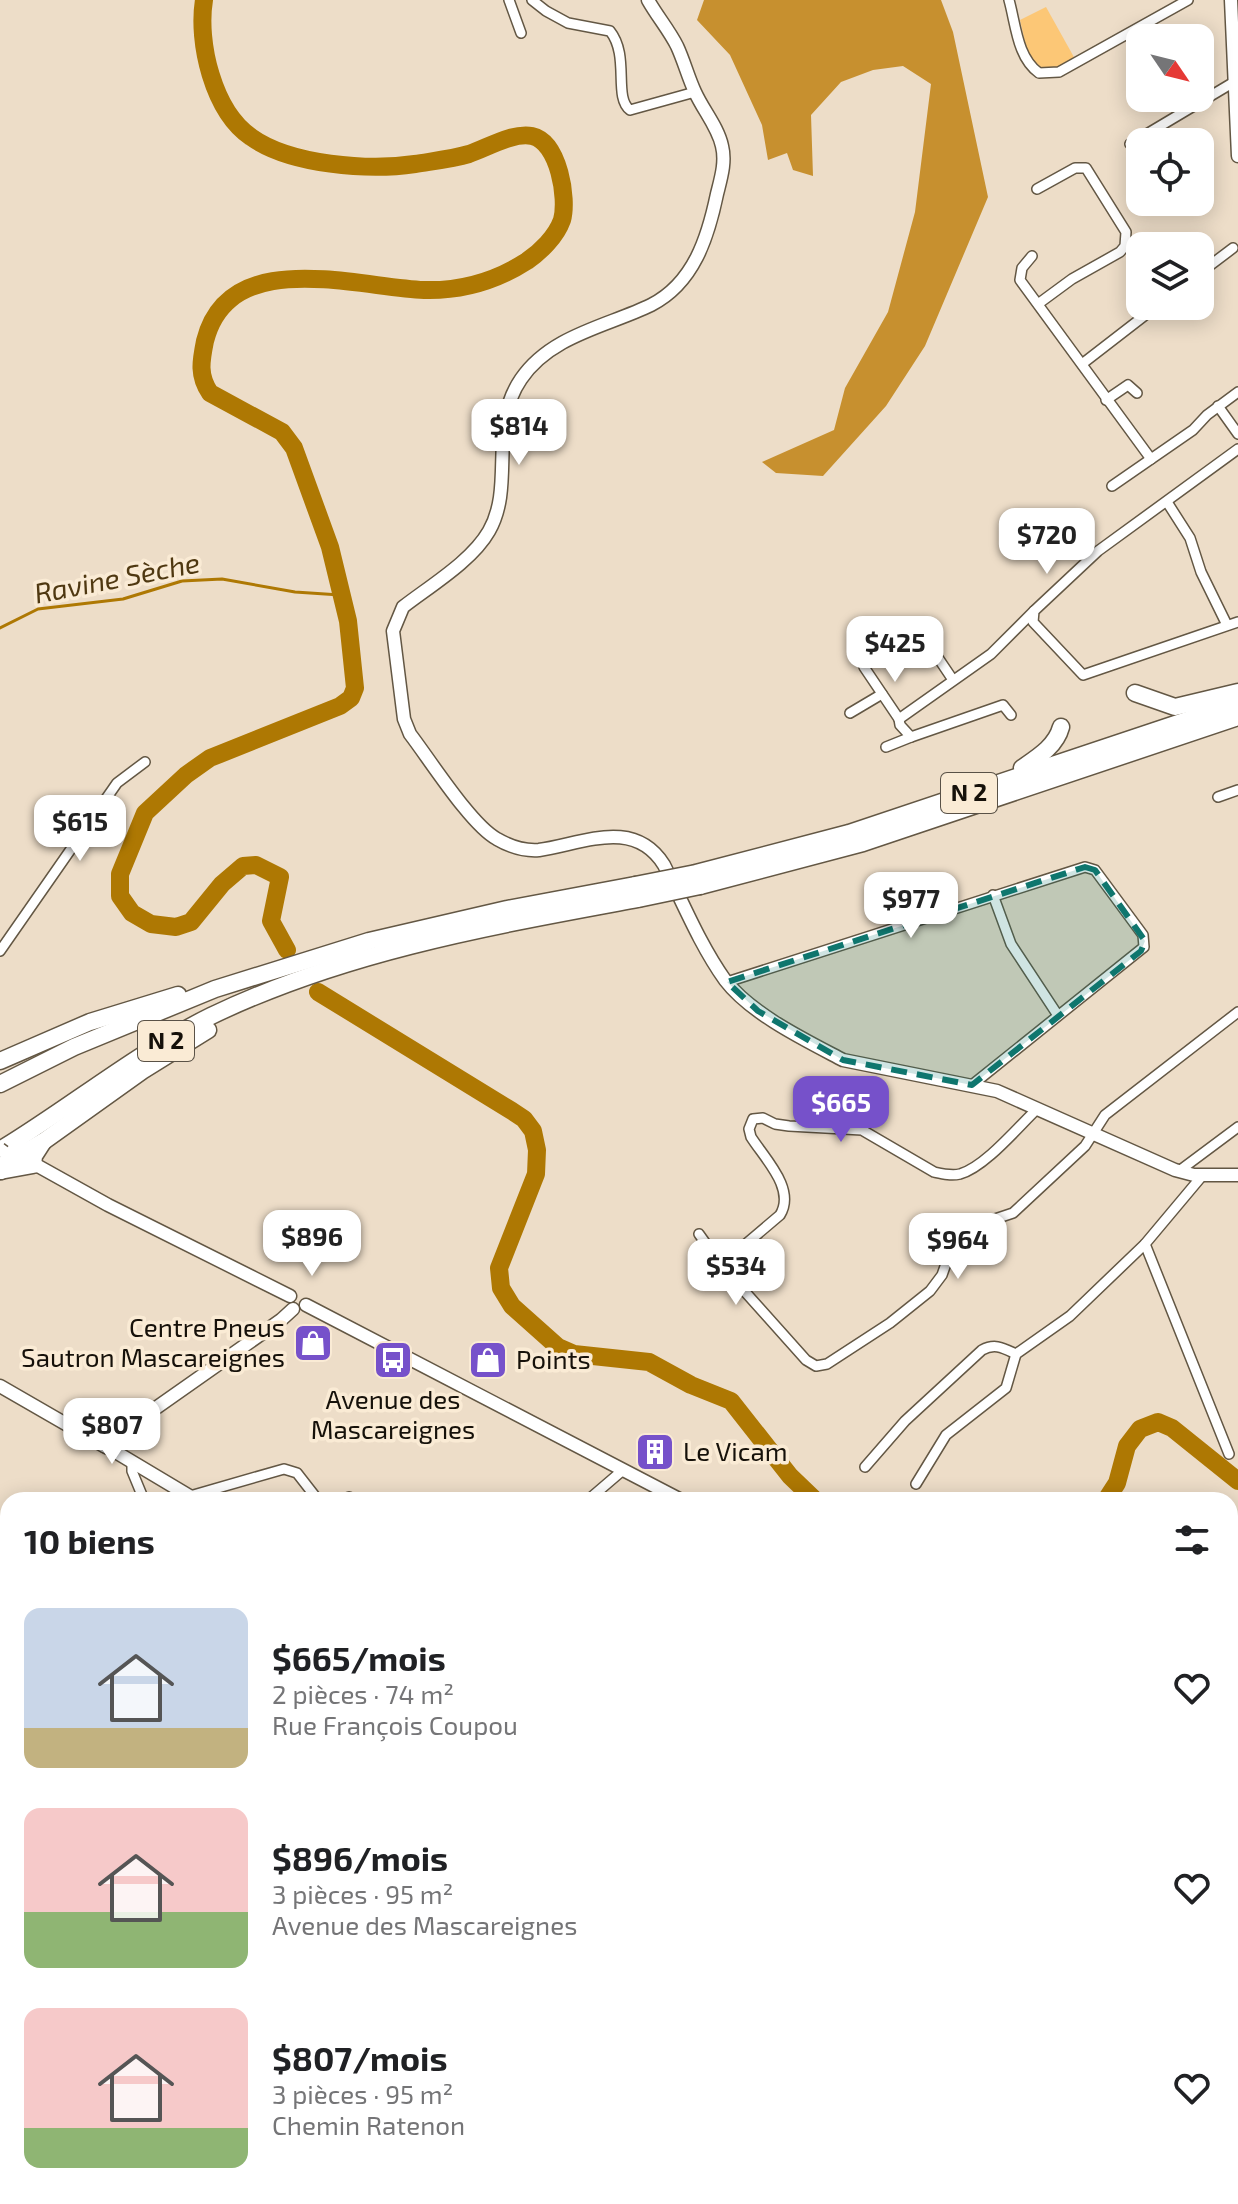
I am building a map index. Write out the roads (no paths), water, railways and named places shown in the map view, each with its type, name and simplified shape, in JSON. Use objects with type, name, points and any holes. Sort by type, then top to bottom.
[{"type":"highway","points":[[1135,693],[1175,707],[1238,692]]},
{"type":"highway","name":"N 2","points":[[698,879],[849,833],[1238,703]]},
{"type":"highway","name":"N 2","points":[[3,1151],[174,1036],[269,991],[349,962],[476,929],[863,843],[1238,717]]},
{"type":"highway","points":[[998,782],[1039,757],[1059,735],[1061,727]]},
{"type":"highway","name":"N 2","points":[[0,1084],[74,1047],[215,989],[369,941],[507,909],[637,892]]},
{"type":"highway","points":[[44,1141],[34,1156],[33,1165],[0,1171],[3,1151],[27,1151],[178,1047],[216,1025],[349,962]]},
{"type":"highway","points":[[0,1061],[112,1015],[185,993],[215,989]]},
{"type":"street","points":[[509,0],[521,33]]},
{"type":"street","points":[[532,0],[568,23],[610,31],[620,47],[622,100],[630,110],[695,92]]},
{"type":"street","points":[[648,0],[677,46],[695,92],[721,141],[724,162],[707,239],[700,254],[672,292],[651,305],[556,346],[523,375],[512,392],[504,417],[498,512],[489,532],[476,549],[403,607],[393,631],[404,719],[410,734],[480,827],[496,839],[523,849],[539,850],[611,837],[631,838],[646,844],[656,853],[727,982],[758,1011],[843,1060],[997,1091],[1179,1171],[1202,1176],[1238,1175]]},
{"type":"street","points":[[1009,0],[1023,53],[1030,66],[1039,73],[1050,73],[1059,72],[1188,0]]},
{"type":"street","points":[[1231,0],[1238,156]]},
{"type":"street","points":[[1157,128],[1234,82]]},
{"type":"street","points":[[1037,189],[1075,168],[1086,168],[1126,232],[1127,239],[1120,252],[1072,279],[1038,304]]},
{"type":"street","points":[[1214,262],[1233,248]]},
{"type":"street","points":[[1032,256],[1022,268],[1020,277],[1151,459]]},
{"type":"street","points":[[1082,364],[1139,320]]},
{"type":"street","points":[[1106,400],[1128,385],[1137,393]]},
{"type":"street","points":[[1112,486],[1193,430],[1238,392]]},
{"type":"street","points":[[1218,406],[1238,434]]},
{"type":"street","points":[[899,719],[991,654],[1098,551],[1238,449]]},
{"type":"street","points":[[1167,502],[1190,538],[1201,572],[1227,625]]},
{"type":"street","points":[[1034,611],[1033,622],[1083,675],[1238,622]]},
{"type":"street","points":[[920,631],[953,680]]},
{"type":"street","points":[[864,667],[900,725],[911,737]]},
{"type":"street","points":[[850,713],[882,694]]},
{"type":"street","points":[[886,747],[1003,705],[1011,715]]},
{"type":"street","points":[[0,951],[109,793],[145,762]]},
{"type":"street","points":[[1218,797],[1238,790]]},
{"type":"street","points":[[727,982],[993,895],[1090,867],[1143,935],[1145,941],[1141,951],[1057,1014],[972,1085]]},
{"type":"street","points":[[993,895],[1011,944],[1057,1014]]},
{"type":"street","points":[[699,1234],[721,1265],[802,1357],[816,1366],[827,1364],[890,1323],[938,1283],[948,1258],[992,1220],[1013,1213],[1085,1146],[1105,1115],[1238,1012]]},
{"type":"street","points":[[721,1265],[780,1215],[785,1207],[785,1190],[751,1137],[749,1129],[753,1119],[763,1118],[789,1126],[862,1130],[934,1172],[959,1174],[980,1163],[1037,1109]]},
{"type":"street","points":[[1179,1171],[1238,1127]]},
{"type":"street","points":[[3,1151],[24,1158],[297,1303],[666,1492]]},
{"type":"street","points":[[916,1484],[946,1435],[1006,1388],[1016,1354],[1070,1316],[1145,1244],[1202,1176]]},
{"type":"street","points":[[1145,1244],[1229,1454]]},
{"type":"street","points":[[116,1443],[281,1320],[297,1303]]},
{"type":"street","points":[[865,1467],[905,1421],[982,1350],[999,1346],[1016,1354]]},
{"type":"street","points":[[0,1386],[86,1435],[116,1443],[185,1492]]},
{"type":"street","points":[[116,1443],[141,1492]]},
{"type":"street","points":[[212,1492],[284,1469],[297,1473],[312,1492]]},
{"type":"street","points":[[597,1492],[623,1470]]},
{"type":"waterway","points":[[204,0],[202,17],[206,55],[218,93],[238,125],[267,146],[308,160],[375,167],[456,157],[508,138],[532,136],[541,140],[555,160],[564,199],[562,220],[547,244],[527,261],[490,279],[464,287],[437,290],[331,280],[267,282],[240,293],[218,311],[205,341],[202,374],[210,393],[282,432],[294,448],[330,547],[348,621],[355,688],[351,698],[340,706],[210,758],[186,775],[145,813],[120,874],[120,896],[132,913],[151,924],[176,927],[191,922],[222,884],[243,866],[256,865],[280,877],[271,921],[287,950]]},
{"type":"waterway","name":"Ravine Sèche","points":[[0,628],[38,609],[123,599],[182,581],[222,579],[295,592],[340,595]]},
{"type":"waterway","points":[[318,992],[512,1111],[524,1119],[533,1131],[537,1150],[536,1174],[499,1268],[501,1288],[512,1306],[558,1347],[574,1354],[649,1362],[691,1385],[731,1401],[790,1476],[807,1492]]},
{"type":"waterway","points":[[1111,1492],[1117,1483],[1127,1446],[1140,1429],[1158,1422],[1172,1428],[1238,1481]]},
{"type":"place","name":"Centre Pneus Sautron Mascareignes","points":[[313,1343]]},
{"type":"place","name":"Avenue des Mascareignes","points":[[393,1360]]},
{"type":"place","name":"Points","points":[[488,1360]]},
{"type":"place","name":"Le Vicam","points":[[655,1452]]}]
